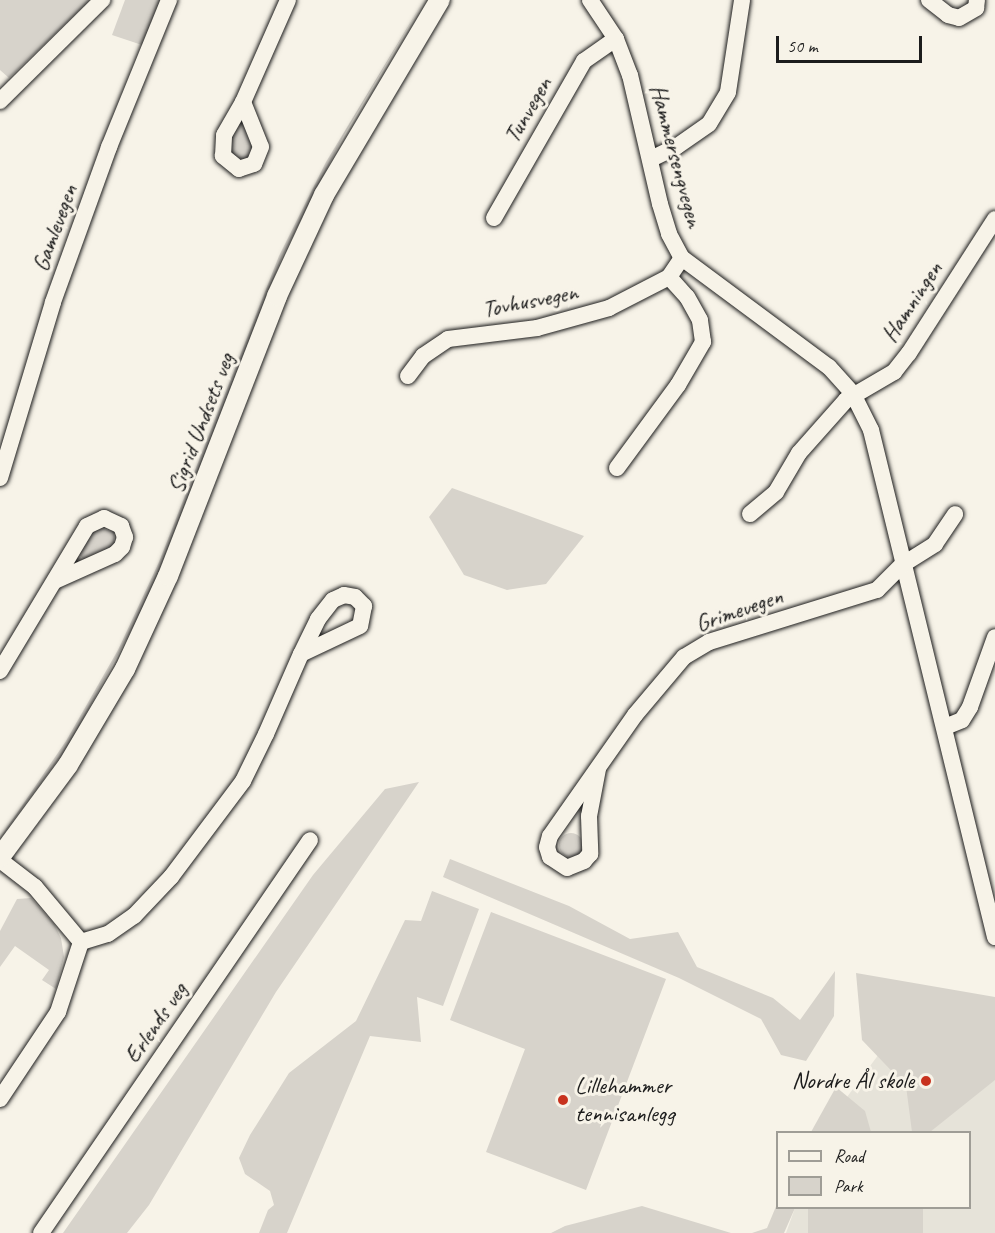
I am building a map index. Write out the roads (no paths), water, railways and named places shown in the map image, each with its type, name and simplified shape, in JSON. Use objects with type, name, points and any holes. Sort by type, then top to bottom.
[{"type":"street","points":[[0,101],[102,0]]},
{"type":"street","name":"Gamlevegen","points":[[0,478],[53,302],[109,147],[169,0]]},
{"type":"street","points":[[243,102],[288,0]]},
{"type":"street","name":"Sigrid Undsets veg","points":[[0,858],[68,765],[125,669],[172,566],[277,296],[324,195],[440,0]]},
{"type":"street","name":"Hammersengvegen","points":[[590,0],[616,39],[639,107],[669,234],[682,258],[829,367],[853,394],[871,430],[902,565],[945,727],[995,937]]},
{"type":"street","points":[[651,159],[676,147],[709,124],[728,92],[742,0]]},
{"type":"street","points":[[928,0],[948,15],[959,18],[976,8],[977,0]]},
{"type":"street","name":"Tunvegen","points":[[494,218],[584,61],[616,39]]},
{"type":"street","name":"Hamningen","points":[[853,394],[894,372],[909,353],[995,219]]},
{"type":"street","name":"Tovhusvegen","points":[[408,376],[423,356],[448,339],[537,328],[587,315],[627,301],[669,277],[682,258]]},
{"type":"street","points":[[616,468],[678,385],[704,342],[700,320],[687,297],[669,277]]},
{"type":"street","points":[[750,514],[776,492],[799,453],[853,394]]},
{"type":"street","points":[[902,565],[935,544],[955,514]]},
{"type":"street","name":"Grimevegen","points":[[598,769],[590,816],[590,854],[584,861],[567,868],[550,857],[547,847],[550,836],[635,715],[684,657],[709,642],[877,590],[902,565]]},
{"type":"street","points":[[0,671],[55,581]]},
{"type":"street","points":[[945,727],[962,720],[970,707],[995,637]]},
{"type":"street","points":[[81,942],[108,934],[134,916],[171,877],[225,809],[266,734],[301,654]]},
{"type":"street","name":"Erlends veg","points":[[41,1233],[310,840]]},
{"type":"street","points":[[0,858],[35,888],[81,942]]},
{"type":"street","points":[[0,1099],[57,1012],[81,942]]},
{"type":"place","name":"Nordre Ål skole","points":[[926,1081]]},
{"type":"place","name":"Lillehammer tennisanlegg","points":[[563,1100]]}]
